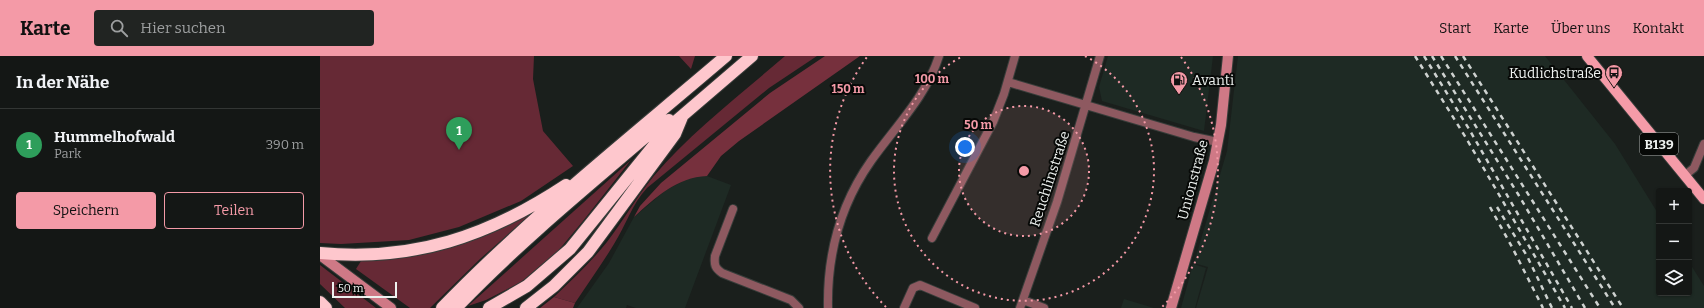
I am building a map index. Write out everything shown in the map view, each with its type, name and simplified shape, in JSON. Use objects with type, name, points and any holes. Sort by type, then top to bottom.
[{"type":"highway","points":[[456,308],[470,286],[603,160],[726,56]]},
{"type":"highway","points":[[494,306],[527,286],[570,250],[650,148],[668,128],[752,56]]},
{"type":"highway","points":[[442,308],[554,216],[663,122],[683,114]]},
{"type":"highway","points":[[526,308],[554,286],[588,252],[675,134],[683,114]]},
{"type":"highway","points":[[320,254],[361,255],[398,252],[428,247],[466,237],[490,228],[538,203],[603,160]]},
{"type":"highway","points":[[320,302],[326,308]]},
{"type":"main road","name":"Unionstraße","points":[[1171,308],[1210,177],[1218,142],[1228,56]]},
{"type":"main road","name":"B139","points":[[1587,56],[1704,200]]},
{"type":"main road","points":[[320,254],[391,308]]},
{"type":"street","points":[[828,308],[828,283],[831,256],[847,204],[868,166],[919,97],[939,56]]},
{"type":"street","points":[[932,238],[993,122],[1008,82],[1015,56]]},
{"type":"street","name":"Reuchlinstraße","points":[[1021,304],[1057,202],[1100,56]]},
{"type":"street","points":[[1008,82],[1194,137],[1218,142]]},
{"type":"street","points":[[1684,176],[1694,168],[1704,144]]},
{"type":"street","points":[[733,209],[715,256],[714,264],[716,269],[722,273],[792,300],[799,308]]},
{"type":"street","points":[[904,308],[913,288],[920,285],[975,308]]},
{"type":"street","points":[[1021,304],[1044,308]]},
{"type":"shaded area","points":[[320,56],[534,56],[533,79],[543,131],[573,166],[521,201],[459,227],[409,240],[341,244],[320,243]]},
{"type":"shaded area","points":[[679,56],[695,56],[691,69]]},
{"type":"shaded area","points":[[785,56],[817,56],[769,88],[647,188],[637,201],[618,237],[575,303],[554,297],[601,249],[653,177],[668,160],[716,114]]},
{"type":"shaded area","points":[[825,56],[860,56],[739,141],[721,156],[707,176],[696,177],[676,184],[658,196],[634,217],[640,206],[661,183],[770,93]]},
{"type":"shaded area","points":[[1108,56],[1213,56],[1204,131],[1102,101],[1099,87]]},
{"type":"shaded area","points":[[1238,56],[1545,56],[1615,144],[1656,210],[1656,296],[1692,296],[1692,267],[1704,286],[1704,308],[1196,308],[1208,267],[1194,263],[1227,151]]},
{"type":"shaded area","points":[[631,160],[558,251],[521,282],[486,300],[468,306]]},
{"type":"shaded area","points":[[697,176],[707,176],[731,185],[685,308],[636,308],[627,305],[626,308],[577,308],[609,263],[634,217],[666,190],[687,179]]},
{"type":"shaded area","points":[[540,206],[480,259],[430,308],[410,308],[356,269],[361,261],[411,255]]},
{"type":"shaded area","points":[[1193,264],[1206,268],[1195,308],[1181,308]]},
{"type":"shaded area","points":[[320,265],[376,308],[345,308],[320,284]]},
{"type":"shaded area","points":[[554,297],[575,303],[573,308],[540,308]]},
{"type":"shaded area","points":[[1124,299],[1154,308],[1121,308]]},
{"type":"railway","points":[[1415,56],[1466,138],[1565,308]]},
{"type":"railway","points":[[1424,56],[1469,129],[1572,308]]},
{"type":"railway","points":[[1432,56],[1518,194],[1585,308]]},
{"type":"railway","points":[[1441,56],[1600,308]]},
{"type":"railway","points":[[1455,56],[1615,308]]},
{"type":"railway","points":[[1463,56],[1623,308]]},
{"type":"railway","points":[[1490,207],[1543,308]]},
{"type":"railway","points":[[1497,207],[1527,256],[1552,308]]},
{"type":"place","name":"Kudlichstraße","points":[[1614,88]]},
{"type":"place","name":"Avanti","points":[[1179,95]]},
{"type":"place","name":"Hummelhofwald","points":[[459,150]]}]
